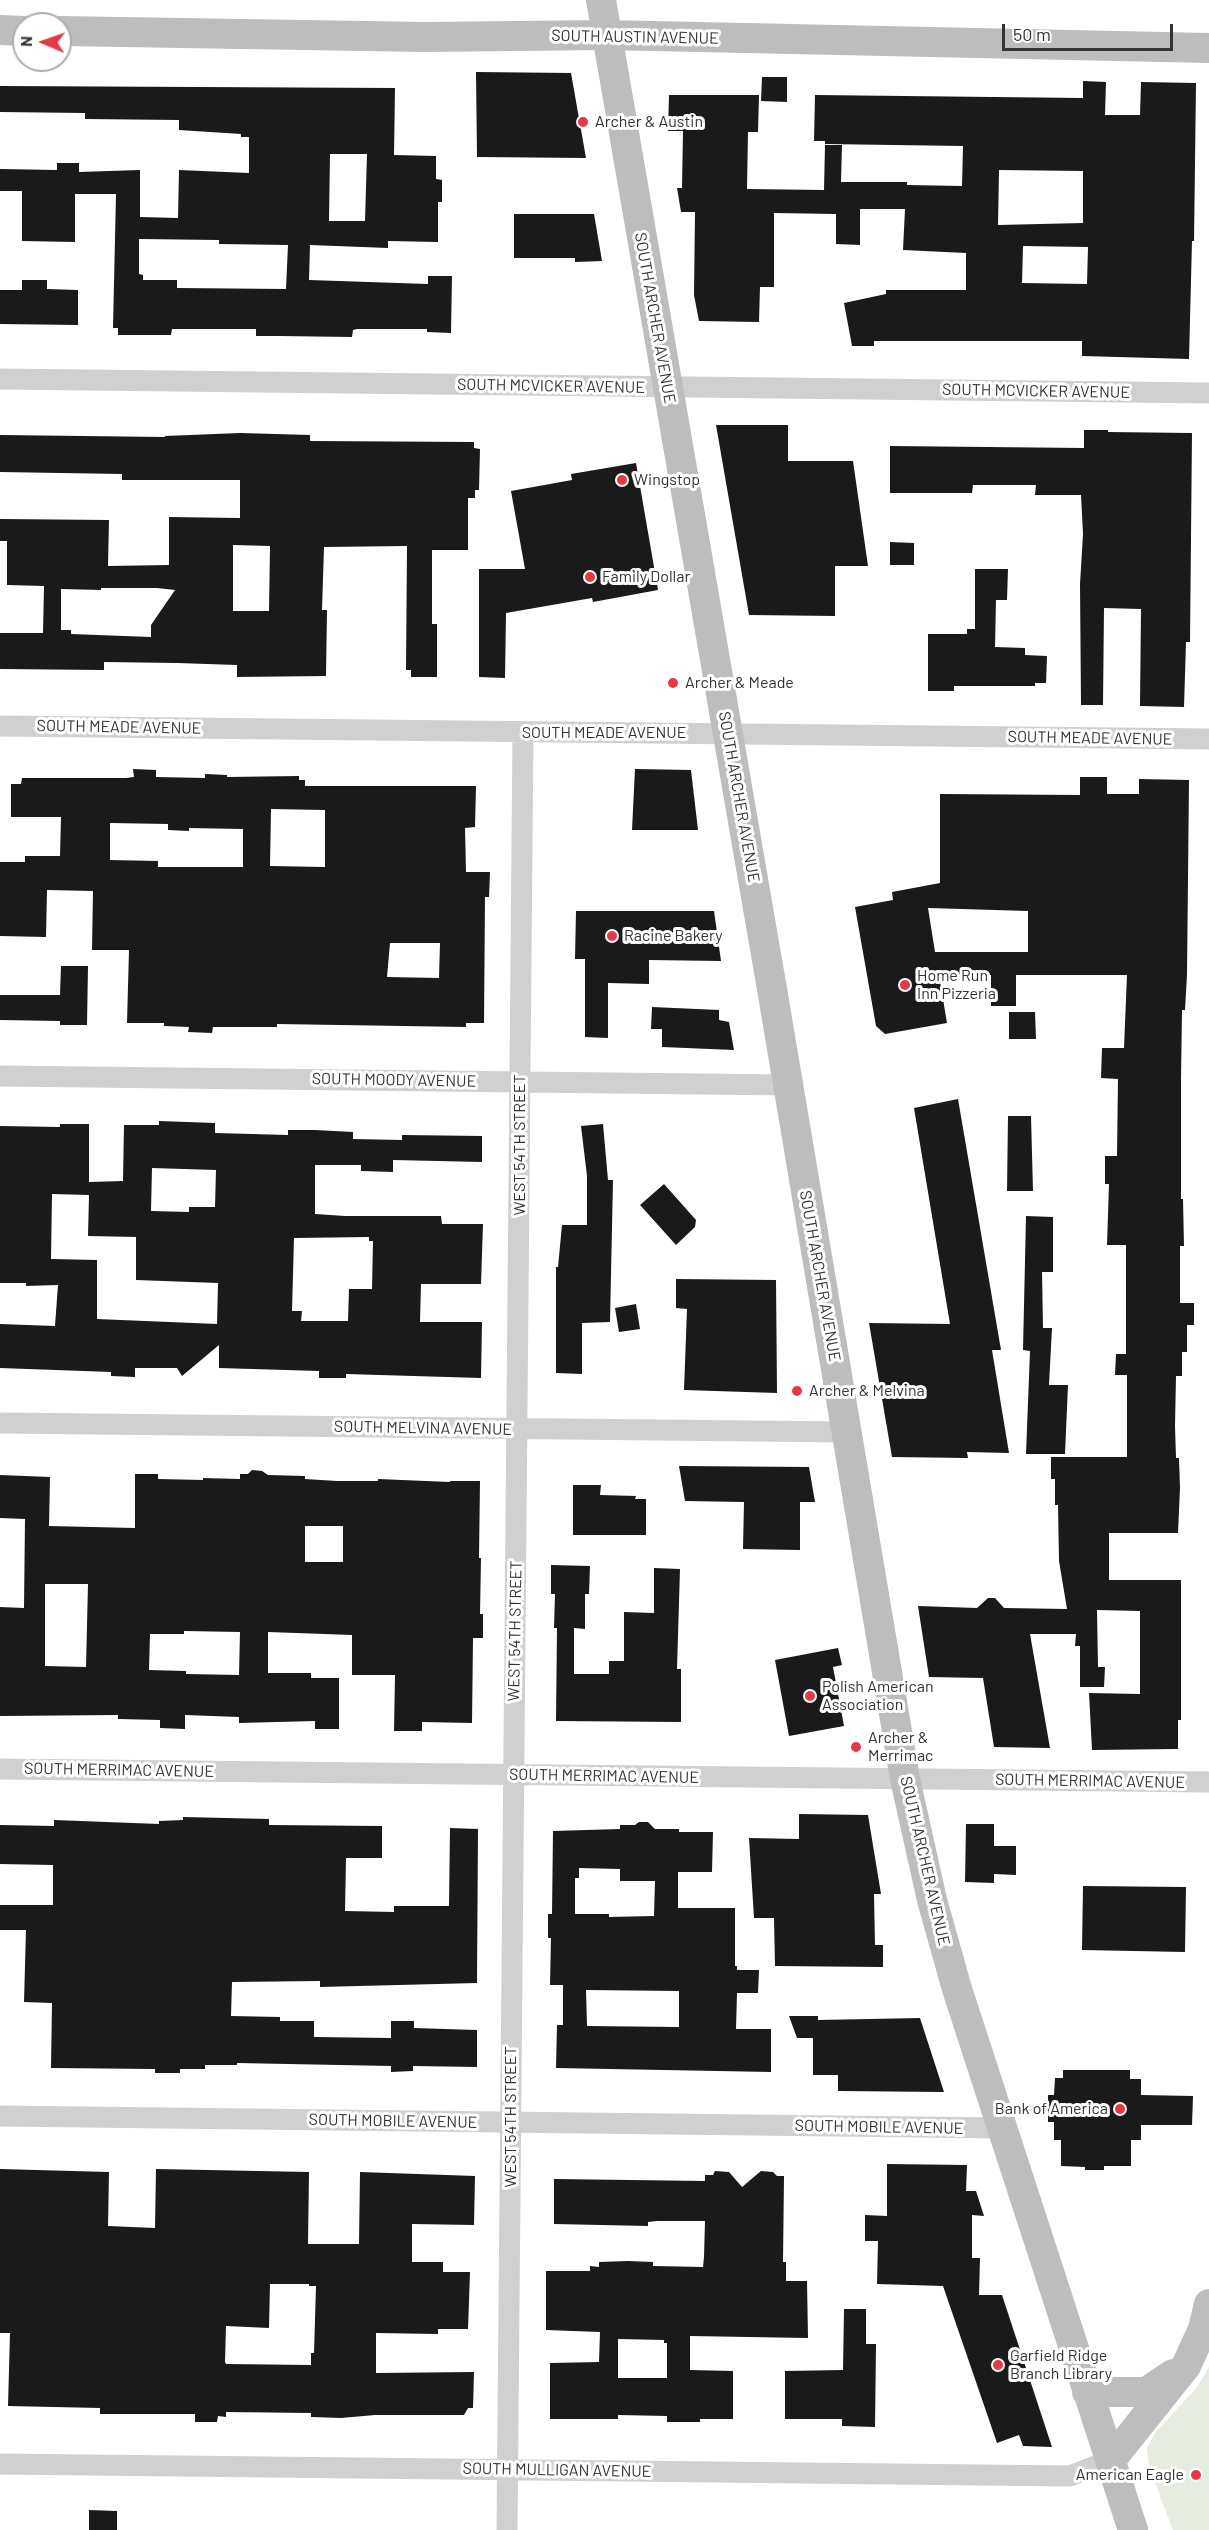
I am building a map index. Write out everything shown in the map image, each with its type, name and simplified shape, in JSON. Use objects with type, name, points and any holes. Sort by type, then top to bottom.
[{"type":"main road","name":"SOUTH ARCHER AVENUE","points":[[601,0],[905,1779],[932,1900],[1002,2128],[1133,2530]]},
{"type":"main road","name":"SOUTH AUSTIN AVENUE","points":[[72,31],[425,37],[606,35],[1209,48]]},
{"type":"main road","points":[[1111,2460],[1186,2366],[1203,2329],[1209,2304]]},
{"type":"main road","points":[[1088,2392],[1146,2391],[1186,2366]]},
{"type":"street","name":"SOUTH MCVICKER AVENUE","points":[[0,379],[1209,393]]},
{"type":"street","name":"SOUTH MEADE AVENUE","points":[[0,726],[1209,739]]},
{"type":"street","name":"WEST 54TH STREET","points":[[507,2530],[523,733]]},
{"type":"street","name":"SOUTH MOODY AVENUE","points":[[0,1076],[788,1085]]},
{"type":"street","name":"SOUTH MELVINA AVENUE","points":[[0,1423],[846,1432]]},
{"type":"street","name":"SOUTH MERRIMAC AVENUE","points":[[0,1769],[1209,1782]]},
{"type":"street","name":"SOUTH MOBILE AVENUE","points":[[0,2116],[1002,2128]]},
{"type":"street","name":"SOUTH MULLIGAN AVENUE","points":[[0,2464],[1070,2476],[1111,2460]]},
{"type":"shaded area","points":[[1209,2367],[1209,2530],[1173,2530],[1149,2467],[1147,2448],[1155,2433],[1197,2387]]},
{"type":"building","points":[[476,72],[571,73],[586,158],[477,157]]},
{"type":"building","points":[[762,77],[787,77],[787,102],[761,101]]},
{"type":"building","points":[[1083,81],[1106,82],[1105,115],[1140,115],[1141,82],[1196,83],[1194,241],[1192,241],[1189,359],[1082,356],[1082,341],[874,341],[874,346],[852,346],[844,303],[886,294],[886,290],[966,290],[966,253],[903,250],[905,209],[860,209],[860,245],[836,244],[836,214],[774,213],[774,287],[760,287],[759,322],[699,321],[694,295],[695,212],[681,212],[677,188],[682,188],[683,131],[668,131],[669,95],[759,95],[758,132],[748,132],[747,189],[824,190],[825,145],[842,145],[841,182],[907,182],[907,185],[962,186],[963,146],[825,144],[825,141],[814,141],[815,95],[1083,98]],"holes":[[[999,170],[1083,171],[1083,223],[998,225]],[[1023,246],[1088,247],[1087,284],[1022,283]]]},
{"type":"building","points":[[0,86],[395,88],[394,155],[436,156],[436,179],[442,180],[442,202],[438,202],[438,242],[388,241],[388,248],[310,245],[309,280],[428,284],[428,276],[452,276],[451,333],[427,332],[427,329],[357,329],[353,330],[352,337],[256,336],[256,329],[172,329],[171,335],[118,335],[118,328],[113,328],[116,194],[75,194],[75,242],[22,241],[22,191],[0,191],[0,169],[57,170],[57,163],[79,163],[79,172],[140,170],[140,217],[178,218],[179,170],[249,173],[249,137],[241,137],[241,134],[179,130],[179,120],[85,119],[85,113],[0,112]],"holes":[[[330,154],[367,154],[365,221],[329,221]],[[139,239],[219,240],[219,244],[288,245],[286,289],[177,288],[177,280],[143,280],[143,275],[139,274]]]},
{"type":"building","points":[[514,214],[594,214],[602,261],[575,262],[575,258],[514,258]]},
{"type":"building","points":[[22,280],[47,280],[47,289],[78,290],[78,325],[0,324],[0,290],[22,290]]},
{"type":"building","points":[[716,425],[788,425],[788,461],[853,461],[868,566],[835,566],[835,616],[749,615]]},
{"type":"building","points":[[1084,430],[1192,433],[1190,642],[1186,642],[1184,707],[1140,706],[1141,609],[1104,608],[1103,705],[1081,705],[1080,584],[1083,534],[1081,495],[1035,495],[1036,485],[973,485],[972,493],[890,493],[890,446],[1084,448]]},
{"type":"building","points":[[240,433],[310,435],[310,441],[474,442],[474,448],[480,449],[479,490],[475,490],[475,498],[468,498],[468,550],[432,550],[432,624],[437,624],[437,677],[411,677],[411,670],[406,670],[407,546],[324,547],[322,610],[327,610],[326,676],[237,677],[237,665],[177,663],[104,662],[104,670],[0,669],[0,633],[43,633],[44,586],[7,585],[7,541],[0,541],[0,519],[109,520],[108,566],[169,565],[169,517],[240,518],[240,480],[122,480],[122,474],[0,472],[0,435],[165,436]],"holes":[[[233,545],[270,546],[269,611],[233,611]],[[101,588],[157,588],[175,590],[151,625],[151,637],[71,634],[71,630],[61,630],[61,589],[101,590]]]},
{"type":"building","points":[[636,463],[658,590],[593,602],[592,598],[506,613],[505,678],[479,677],[479,569],[525,569],[511,491],[572,480],[571,474]]},
{"type":"building","points":[[890,542],[914,543],[914,565],[890,565]]},
{"type":"building","points":[[975,569],[1008,569],[1007,600],[996,600],[995,647],[1025,648],[1025,655],[1047,656],[1046,683],[1035,683],[1035,686],[954,686],[954,691],[928,691],[928,634],[967,634],[967,629],[975,629]]},
{"type":"building","points":[[133,769],[156,770],[156,777],[205,778],[205,774],[227,775],[227,777],[299,776],[299,780],[305,780],[305,786],[476,786],[475,827],[465,828],[466,872],[490,872],[489,897],[485,897],[484,1023],[466,1023],[466,1027],[277,1024],[277,1027],[213,1027],[212,1033],[188,1032],[189,1027],[164,1026],[164,1023],[127,1023],[129,950],[92,950],[93,891],[47,890],[46,937],[0,936],[0,862],[25,862],[25,856],[60,856],[61,817],[11,817],[11,784],[21,784],[22,778],[134,777]],"holes":[[[271,809],[325,810],[325,867],[270,866]],[[110,823],[168,824],[168,830],[189,831],[189,828],[243,829],[243,867],[158,867],[158,861],[110,860]],[[390,943],[440,943],[439,978],[387,977]]]},
{"type":"building","points":[[635,769],[691,770],[698,830],[632,830]]},
{"type":"building","points":[[1080,777],[1107,777],[1107,794],[1139,794],[1139,779],[1189,780],[1187,975],[1185,1010],[1182,1010],[1181,1199],[1183,1199],[1184,1246],[1180,1246],[1180,1303],[1194,1303],[1194,1325],[1187,1325],[1187,1352],[1182,1352],[1182,1376],[1176,1376],[1176,1458],[1179,1458],[1180,1488],[1178,1533],[1109,1533],[1109,1580],[1181,1580],[1181,1720],[1178,1720],[1178,1749],[1092,1750],[1089,1693],[1140,1694],[1140,1611],[1097,1610],[1098,1667],[1105,1667],[1104,1687],[1080,1687],[1080,1646],[1075,1646],[1076,1634],[1030,1634],[1050,1748],[994,1747],[983,1678],[929,1677],[918,1606],[977,1608],[988,1598],[995,1598],[1004,1608],[1067,1609],[1059,1561],[1058,1505],[1055,1505],[1055,1479],[1051,1479],[1051,1457],[1127,1457],[1127,1375],[1115,1375],[1116,1354],[1126,1354],[1126,1245],[1107,1245],[1109,1184],[1105,1184],[1105,1156],[1117,1156],[1118,1079],[1101,1078],[1102,1048],[1124,1048],[1127,975],[1016,975],[1016,1006],[991,1006],[991,975],[939,975],[947,1023],[885,1034],[876,1026],[855,907],[893,900],[892,892],[940,883],[940,794],[1080,795]],"holes":[[[928,908],[1028,911],[1028,952],[935,952]]]},
{"type":"building","points":[[576,911],[714,911],[721,961],[649,960],[649,984],[608,983],[608,1038],[585,1037],[585,959],[575,959]]},
{"type":"building","points":[[61,966],[88,966],[87,1025],[60,1025],[60,1021],[0,1020],[0,995],[60,995]]},
{"type":"building","points":[[652,1007],[719,1010],[719,1020],[729,1022],[734,1050],[662,1047],[662,1029],[651,1029]]},
{"type":"building","points":[[1009,1012],[1035,1012],[1036,1039],[1009,1039]]},
{"type":"building","points":[[958,1099],[1001,1350],[992,1350],[1009,1453],[967,1452],[968,1458],[892,1457],[869,1323],[950,1324],[914,1108]]},
{"type":"building","points":[[1008,1116],[1031,1116],[1033,1191],[1007,1191]]},
{"type":"building","points":[[159,1121],[215,1123],[215,1133],[288,1135],[288,1130],[353,1132],[353,1139],[402,1140],[402,1135],[482,1136],[482,1162],[393,1160],[393,1172],[361,1171],[361,1165],[315,1165],[315,1214],[441,1216],[442,1224],[483,1224],[481,1284],[421,1284],[420,1322],[482,1322],[481,1378],[346,1374],[346,1378],[319,1378],[319,1371],[219,1368],[219,1345],[182,1376],[177,1368],[135,1368],[135,1377],[111,1376],[111,1372],[0,1368],[0,1324],[55,1326],[58,1285],[26,1286],[26,1283],[0,1283],[0,1126],[60,1127],[60,1124],[89,1124],[89,1182],[123,1181],[124,1125],[159,1125]],"holes":[[[152,1168],[216,1170],[215,1207],[189,1207],[189,1212],[151,1211]],[[52,1194],[89,1195],[88,1236],[136,1237],[136,1280],[218,1283],[217,1324],[97,1319],[97,1260],[51,1259]],[[369,1237],[369,1241],[373,1241],[372,1289],[349,1289],[348,1321],[301,1321],[302,1311],[292,1311],[294,1238]]]},
{"type":"building","points":[[603,1124],[608,1180],[613,1180],[610,1322],[582,1323],[582,1374],[556,1373],[556,1267],[558,1267],[562,1225],[587,1225],[587,1176],[581,1126]]},
{"type":"building","points":[[664,1184],[696,1220],[695,1227],[676,1245],[640,1205]]},
{"type":"building","points":[[1026,1216],[1053,1217],[1053,1272],[1042,1272],[1043,1328],[1052,1328],[1049,1385],[1068,1385],[1065,1454],[1026,1454],[1030,1351],[1023,1350]]},
{"type":"building","points":[[676,1279],[776,1280],[777,1393],[684,1390],[687,1309],[676,1308]]},
{"type":"building","points":[[636,1304],[640,1329],[619,1332],[615,1308]]},
{"type":"building","points":[[679,1466],[809,1467],[815,1502],[800,1502],[800,1550],[743,1549],[744,1502],[685,1501]]},
{"type":"building","points":[[252,1470],[262,1471],[268,1475],[305,1476],[305,1479],[337,1481],[378,1481],[378,1479],[480,1481],[480,1614],[483,1614],[483,1638],[473,1638],[472,1723],[422,1722],[422,1731],[394,1731],[395,1675],[352,1675],[352,1635],[268,1632],[268,1673],[311,1673],[311,1678],[339,1678],[339,1729],[315,1729],[315,1721],[239,1723],[239,1717],[185,1715],[185,1729],[160,1728],[160,1720],[118,1719],[118,1715],[0,1716],[0,1607],[24,1608],[25,1519],[0,1518],[0,1475],[50,1477],[49,1526],[135,1528],[135,1474],[158,1474],[158,1479],[203,1480],[203,1478],[240,1479],[240,1474],[248,1474]],"holes":[[[305,1526],[343,1526],[343,1562],[305,1562]],[[45,1584],[88,1584],[86,1667],[45,1666]],[[184,1631],[240,1632],[239,1675],[186,1674],[186,1671],[149,1670],[150,1634],[184,1634]]]},
{"type":"building","points":[[573,1485],[601,1485],[600,1495],[636,1496],[635,1499],[646,1499],[646,1535],[573,1535]]},
{"type":"building","points":[[551,1565],[590,1566],[589,1594],[585,1594],[585,1629],[574,1628],[574,1674],[609,1674],[609,1661],[624,1661],[624,1612],[654,1613],[654,1568],[680,1569],[677,1669],[681,1669],[681,1722],[556,1721],[557,1628],[554,1628],[555,1594],[551,1594]]},
{"type":"building","name":"Polish American Association","points":[[838,1648],[842,1665],[833,1667],[844,1726],[789,1736],[775,1660]]},
{"type":"building","points":[[799,1814],[868,1815],[881,1894],[874,1894],[875,1945],[883,1945],[883,1967],[775,1966],[774,1918],[754,1918],[749,1838],[799,1839]]},
{"type":"building","points":[[183,1817],[269,1819],[269,1825],[382,1826],[382,1858],[346,1858],[345,1911],[394,1912],[394,1906],[449,1906],[450,1828],[478,1829],[477,1983],[320,1987],[320,1981],[232,1982],[231,2016],[280,2017],[280,2021],[314,2021],[314,2037],[391,2038],[391,2021],[414,2021],[414,2028],[477,2030],[477,2067],[413,2066],[413,2071],[391,2072],[391,2066],[237,2063],[237,2065],[205,2065],[205,2069],[180,2069],[180,2073],[155,2073],[155,2069],[51,2068],[52,2003],[24,2002],[26,1930],[0,1930],[0,1905],[53,1905],[53,1865],[0,1864],[0,1825],[54,1826],[54,1820],[159,1824],[159,1821],[183,1820]]},
{"type":"building","points":[[639,1822],[648,1822],[655,1829],[713,1832],[712,1872],[678,1872],[678,1908],[735,1908],[735,1966],[737,1970],[759,1970],[758,1993],[737,1993],[736,2029],[771,2029],[771,2072],[556,2068],[557,2025],[563,2025],[563,1985],[550,1985],[551,1938],[548,1938],[548,1914],[552,1914],[553,1831],[620,1829],[620,1825],[635,1825]],"holes":[[[579,1868],[620,1869],[620,1881],[655,1881],[654,1916],[609,1917],[609,1914],[575,1914],[575,1878],[579,1878]],[[586,1990],[679,1991],[679,2027],[587,2026]]]},
{"type":"building","points":[[966,1824],[994,1824],[994,1846],[1016,1846],[1016,1875],[994,1874],[994,1883],[965,1882]]},
{"type":"building","points":[[1083,1886],[1186,1887],[1185,1952],[1082,1950]]},
{"type":"building","points":[[789,2016],[818,2016],[818,2020],[920,2018],[944,2092],[838,2091],[838,2075],[813,2075],[813,2038],[797,2038]]},
{"type":"building","name":"Bank of America","points":[[1063,2070],[1130,2070],[1130,2079],[1141,2079],[1141,2095],[1193,2096],[1192,2125],[1141,2125],[1141,2140],[1131,2140],[1131,2166],[1104,2166],[1104,2170],[1085,2170],[1085,2167],[1061,2166],[1061,2140],[1054,2140],[1054,2122],[1048,2122],[1048,2095],[1054,2095],[1055,2078],[1063,2078]]},
{"type":"building","points":[[887,2164],[967,2165],[966,2191],[976,2191],[984,2216],[972,2215],[972,2258],[980,2258],[979,2295],[1002,2295],[1052,2447],[1023,2446],[1019,2435],[997,2443],[943,2286],[877,2284],[878,2241],[865,2241],[865,2215],[887,2216]]},
{"type":"building","points":[[0,2169],[109,2172],[108,2226],[155,2228],[156,2169],[309,2172],[308,2244],[359,2244],[360,2172],[475,2176],[474,2225],[412,2224],[412,2262],[443,2262],[443,2272],[470,2272],[468,2329],[438,2329],[438,2334],[376,2333],[376,2373],[474,2372],[473,2408],[468,2408],[464,2415],[375,2415],[341,2418],[311,2417],[311,2413],[226,2412],[226,2417],[218,2416],[217,2422],[195,2422],[195,2414],[100,2414],[100,2408],[8,2406],[10,2333],[0,2333]],"holes":[[[270,2284],[309,2284],[309,2286],[316,2286],[314,2353],[311,2353],[311,2365],[226,2364],[226,2326],[269,2328]]]},
{"type":"building","points":[[715,2171],[729,2172],[742,2187],[761,2171],[784,2176],[783,2262],[786,2262],[786,2281],[807,2281],[808,2338],[690,2336],[690,2370],[733,2371],[733,2419],[667,2422],[667,2416],[618,2415],[618,2419],[550,2419],[550,2363],[599,2362],[600,2332],[546,2330],[546,2271],[590,2271],[590,2266],[599,2267],[599,2262],[628,2261],[653,2262],[653,2266],[703,2267],[705,2221],[657,2221],[648,2222],[648,2226],[554,2224],[554,2179],[705,2181],[705,2175],[713,2175]],"holes":[[[618,2339],[664,2340],[664,2343],[667,2343],[667,2378],[618,2378]]]},
{"type":"building","points":[[844,2309],[866,2309],[866,2344],[876,2344],[875,2427],[842,2426],[842,2419],[785,2419],[785,2371],[843,2370]]},
{"type":"building","points":[[89,2510],[117,2511],[117,2530],[89,2530]]},
{"type":"place","name":"Archer & Austin","points":[[583,122]]},
{"type":"place","name":"Wingstop","points":[[622,480]]},
{"type":"place","name":"Family Dollar","points":[[590,577]]},
{"type":"place","name":"Archer & Meade","points":[[673,683]]},
{"type":"place","name":"Racine Bakery","points":[[612,936]]},
{"type":"place","name":"Home Run Inn Pizzeria","points":[[905,985]]},
{"type":"place","name":"Archer & Melvina","points":[[797,1391]]},
{"type":"place","name":"Polish American Association","points":[[810,1696]]},
{"type":"place","name":"Archer & Merrimac","points":[[856,1747]]},
{"type":"place","name":"Bank of America","points":[[1120,2109]]},
{"type":"place","name":"Garfield Ridge Branch Library","points":[[998,2365]]},
{"type":"place","name":"American Eagle","points":[[1196,2475]]}]
